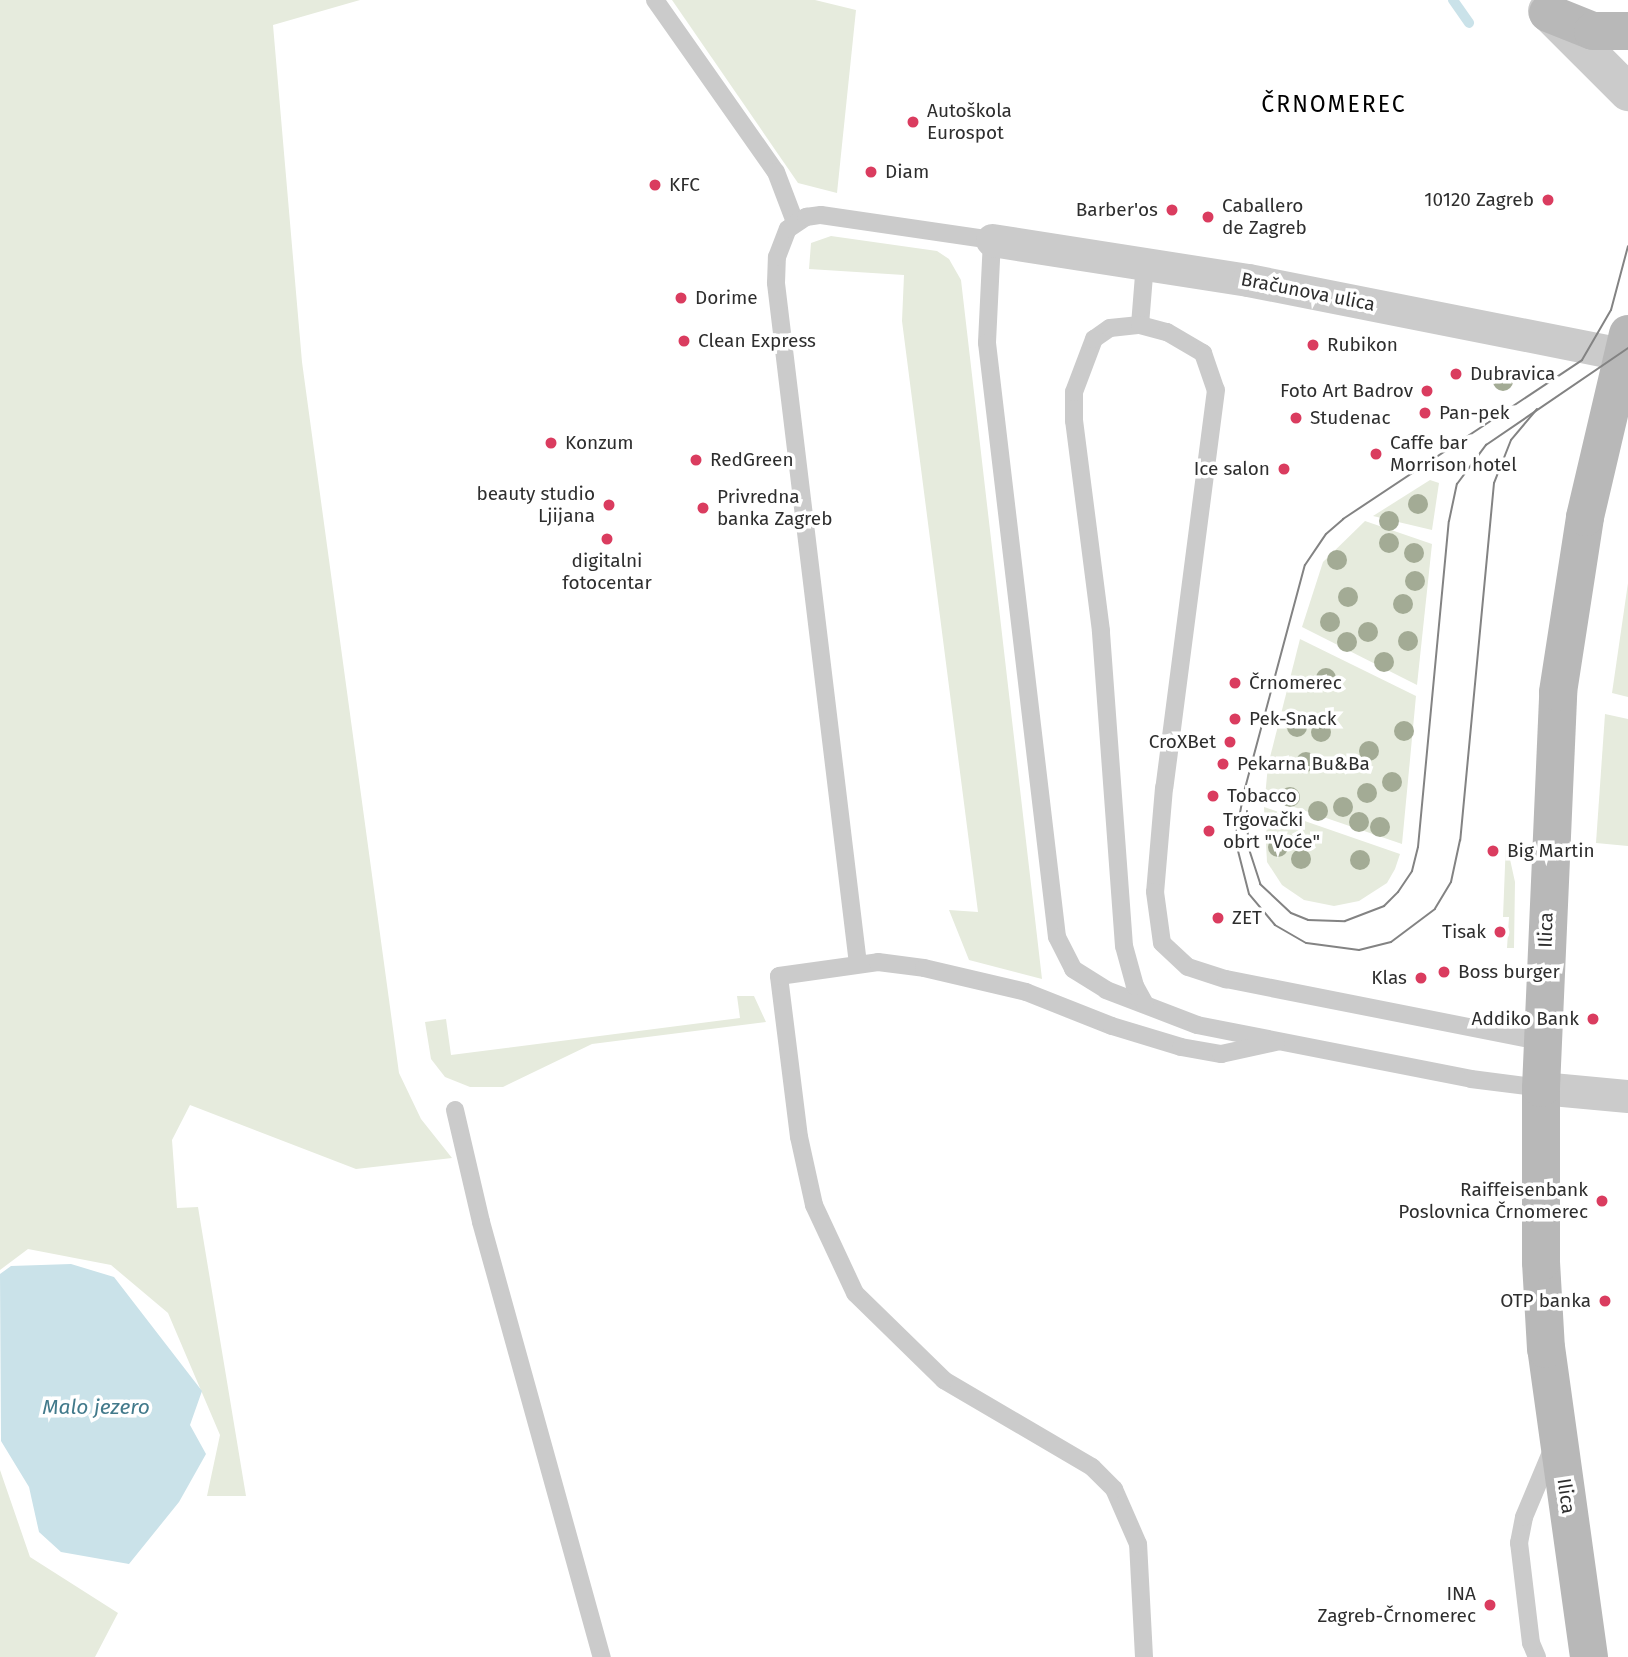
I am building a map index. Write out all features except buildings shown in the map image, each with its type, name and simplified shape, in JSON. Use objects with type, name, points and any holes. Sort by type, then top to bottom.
[{"type":"main road","points":[[1542,6],[1593,31],[1628,31]]},
{"type":"main road","name":"Ilica","points":[[1589,1657],[1557,1437],[1541,1262],[1541,1088],[1551,778],[1559,680],[1585,517],[1625,344]]},
{"type":"street","points":[[1542,6],[1628,92]]},
{"type":"street","name":"Bračunova ulica","points":[[992,240],[1145,263],[1625,344]]},
{"type":"street","points":[[1541,1088],[1628,1096]]},
{"type":"lane","points":[[655,0],[776,173],[795,222]]},
{"type":"lane","points":[[858,964],[778,314],[777,257],[781,240],[795,222],[821,215],[992,240],[987,343],[1056,937],[1063,957],[1086,980],[1197,1025],[1276,1042],[1541,1088]]},
{"type":"lane","points":[[1140,325],[1145,263]]},
{"type":"lane","points":[[1145,1004],[1129,968],[1121,919],[1101,631],[1074,421],[1074,392],[1094,340],[1110,328],[1140,325],[1167,332],[1203,353],[1216,390],[1164,788],[1155,892],[1162,943],[1188,967],[1226,979],[1543,1042]]},
{"type":"lane","points":[[1144,1657],[1138,1544],[1114,1489],[1092,1467],[944,1380],[855,1293],[814,1205],[799,1137],[779,976],[878,962],[1026,992],[1122,1030],[1181,1047],[1221,1054],[1276,1042]]},
{"type":"lane","points":[[455,1110],[481,1222],[602,1657]]},
{"type":"lane","points":[[1537,1657],[1531,1643],[1519,1543],[1524,1517],[1557,1437]]},
{"type":"shaded area","points":[[0,0],[360,0],[273,25],[302,362],[399,1073],[421,1119],[452,1158],[356,1169],[190,1105],[172,1140],[177,1208],[198,1207],[246,1496],[207,1496],[220,1435],[168,1313],[111,1265],[28,1249],[0,1270]]},
{"type":"shaded area","points":[[672,0],[815,0],[856,10],[837,193],[798,183]]},
{"type":"shaded area","points":[[831,236],[937,251],[949,259],[961,280],[1042,979],[969,960],[949,910],[978,912],[902,321],[904,275],[809,269],[811,243]]},
{"type":"shaded area","points":[[1430,480],[1439,483],[1432,530],[1373,516]]},
{"type":"shaded area","points":[[1365,521],[1432,544],[1417,685],[1302,627],[1323,562]]},
{"type":"shaded area","points":[[1628,583],[1628,697],[1612,693]]},
{"type":"shaded area","points":[[1300,639],[1416,696],[1402,844],[1265,797],[1268,765]]},
{"type":"shaded area","points":[[1605,714],[1628,719],[1628,846],[1596,843]]},
{"type":"shaded area","points":[[1264,807],[1400,854],[1395,869],[1387,883],[1359,901],[1334,906],[1304,900],[1282,885],[1267,862]]},
{"type":"shaded area","points":[[1506,841],[1515,882],[1514,948],[1507,948],[1509,917],[1503,917]]},
{"type":"shaded area","points":[[737,996],[754,996],[766,1022],[592,1044],[503,1087],[470,1087],[445,1077],[431,1059],[425,1022],[446,1019],[451,1055],[740,1018]]},
{"type":"shaded area","points":[[0,1470],[30,1557],[118,1613],[95,1657],[0,1657]]},
{"type":"water","name":"Malo jezero","points":[[71,1264],[114,1277],[202,1391],[190,1425],[206,1454],[179,1502],[129,1564],[61,1552],[39,1532],[29,1487],[1,1441],[0,1274],[11,1266]]},
{"type":"waterway","name":"Črnomerec","points":[[1453,0],[1469,23]]},
{"type":"tram line","points":[[1537,409],[1511,440],[1494,483],[1460,840],[1451,882],[1435,909],[1391,942],[1359,950],[1306,943],[1275,925],[1249,894],[1235,839],[1244,792],[1305,565],[1326,534],[1343,519],[1582,360],[1611,310],[1628,246]]},
{"type":"tram line","points":[[1247,811],[1248,846],[1260,884],[1291,913],[1308,920],[1345,921],[1384,906],[1398,892],[1412,871],[1418,847],[1449,521],[1457,484],[1486,445],[1628,348]]},
{"type":"place","name":"Autoškola Eurospot","points":[[913,122]]},
{"type":"place","name":"Diam","points":[[871,172]]},
{"type":"place","name":"KFC","points":[[655,185]]},
{"type":"place","name":"10120 Zagreb","points":[[1548,200]]},
{"type":"place","name":"Barber'os","points":[[1172,210]]},
{"type":"place","name":"Caballero de Zagreb","points":[[1208,217]]},
{"type":"place","name":"Dorime","points":[[681,298]]},
{"type":"place","name":"Clean Express","points":[[684,341]]},
{"type":"place","name":"Rubikon","points":[[1313,345]]},
{"type":"place","name":"Dubravica","points":[[1456,374]]},
{"type":"place","name":"Foto Art Badrov","points":[[1427,391]]},
{"type":"place","name":"Pan-pek","points":[[1425,413]]},
{"type":"place","name":"Studenac","points":[[1296,418]]},
{"type":"place","name":"Konzum","points":[[551,443]]},
{"type":"place","name":"Caffe bar Morrison hotel","points":[[1376,454]]},
{"type":"place","name":"RedGreen","points":[[696,460]]},
{"type":"place","name":"Ice salon","points":[[1284,469]]},
{"type":"place","name":"beauty studio Ljijana","points":[[609,505]]},
{"type":"place","name":"Privredna banka Zagreb","points":[[703,508]]},
{"type":"place","name":"digitalni fotocentar","points":[[607,539]]},
{"type":"place","name":"Črnomerec","points":[[1235,683]]},
{"type":"place","name":"Pek-Snack","points":[[1235,719]]},
{"type":"place","name":"CroXBet","points":[[1230,742]]},
{"type":"place","name":"Pekarna Bu&Ba","points":[[1223,764]]},
{"type":"place","name":"Tobacco","points":[[1213,796]]},
{"type":"place","name":"Trgovački obrt \"Voće\"","points":[[1209,831]]},
{"type":"place","name":"Big Martin","points":[[1493,851]]},
{"type":"place","name":"ZET","points":[[1218,918]]},
{"type":"place","name":"Tisak","points":[[1500,932]]},
{"type":"place","name":"Boss burger","points":[[1444,972]]},
{"type":"place","name":"Klas","points":[[1421,978]]},
{"type":"place","name":"Addiko Bank","points":[[1593,1019]]},
{"type":"place","name":"Raiffeisenbank Poslovnica Črnomerec","points":[[1602,1201]]},
{"type":"place","name":"OTP banka","points":[[1605,1301]]},
{"type":"place","name":"INA Zagreb-Črnomerec","points":[[1490,1605]]},
{"type":"district","name":"ČRNOMEREC","points":[[1334,104]]}]
